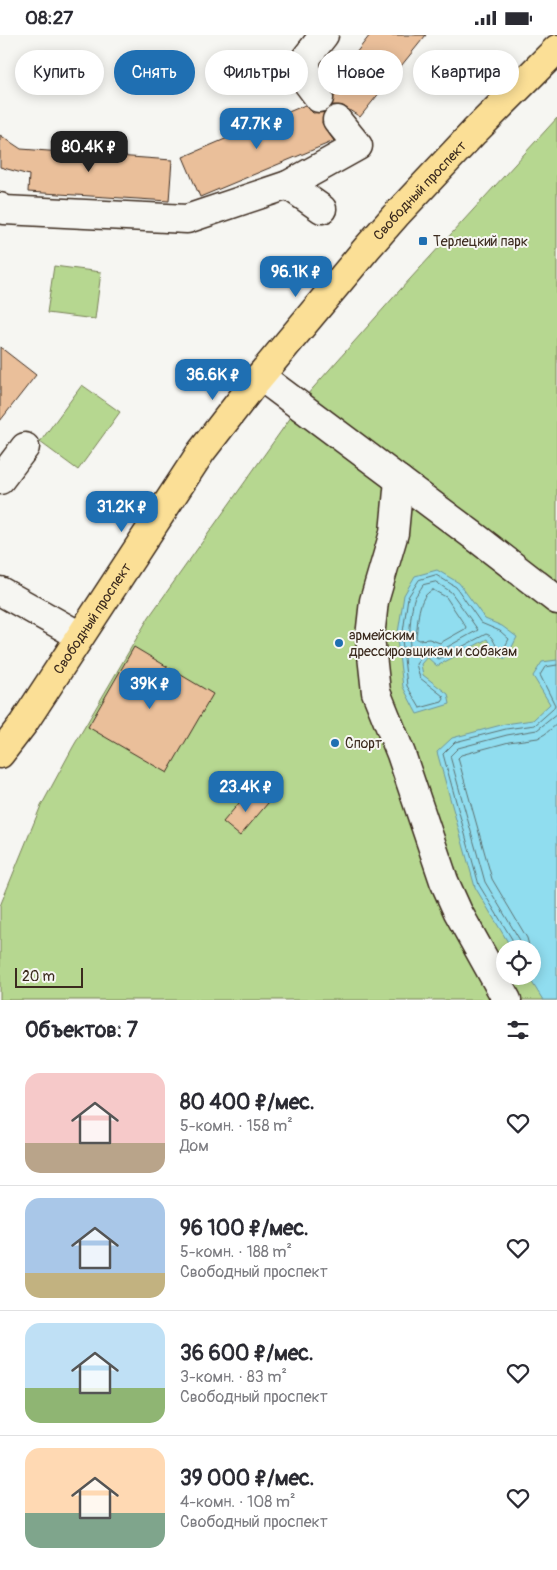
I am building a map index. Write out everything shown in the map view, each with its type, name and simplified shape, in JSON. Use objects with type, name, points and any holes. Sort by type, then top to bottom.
[{"type":"main road","name":"Свободный проспект","points":[[0,754],[23,724],[201,452],[260,376],[366,248],[474,132],[557,49]]},
{"type":"main road","name":"Свободный проспект","points":[[0,776],[49,683]]},
{"type":"lane","points":[[320,99],[307,82],[306,58],[324,35]]},
{"type":"lane","points":[[0,207],[4,210],[187,219],[288,185],[358,147],[337,120]]},
{"type":"lane","points":[[288,185],[322,209]]},
{"type":"lane","points":[[260,376],[557,600]]},
{"type":"lane","points":[[0,480],[25,447]]},
{"type":"lane","points":[[399,480],[394,533],[374,601],[370,637],[376,691],[401,754],[444,881],[458,912],[507,1000]]},
{"type":"lane","points":[[0,591],[80,636]]},
{"type":"green space","points":[[557,118],[557,1000],[0,1000],[0,906],[40,808],[73,747],[149,617],[306,396]]},
{"type":"green space","points":[[54,266],[101,272],[95,319],[47,313]]},
{"type":"green space","points":[[82,385],[120,412],[78,470],[40,442]]},
{"type":"water","points":[[437,570],[459,583],[485,619],[502,626],[517,637],[506,659],[496,655],[487,639],[437,666],[427,657],[421,664],[423,675],[448,694],[450,704],[417,714],[403,687],[397,639],[404,595],[415,576]]},
{"type":"water","points":[[557,660],[557,1000],[543,1000],[534,985],[541,985],[541,940],[507,940],[475,887],[437,752],[452,738],[505,724],[533,720],[550,704],[533,676],[542,662]]},
{"type":"building","points":[[370,35],[426,35],[403,64],[403,50],[358,50]]},
{"type":"building","points":[[378,95],[360,117],[343,106],[332,105],[334,96]]},
{"type":"building","points":[[305,105],[313,113],[324,112],[322,123],[334,141],[200,197],[183,157]]},
{"type":"building","points":[[0,135],[21,149],[172,160],[169,201],[28,192],[29,175],[0,167]]},
{"type":"building","points":[[0,347],[36,375],[0,421]]},
{"type":"building","points":[[134,647],[213,694],[167,773],[88,727]]},
{"type":"building","points":[[251,789],[268,803],[240,836],[223,822]]},
{"type":"place","name":"Терлецкий парк","points":[[423,241]]},
{"type":"place","name":"армейским дрессировщикам и собакам","points":[[339,643]]},
{"type":"place","name":"Спорт","points":[[335,743]]}]
